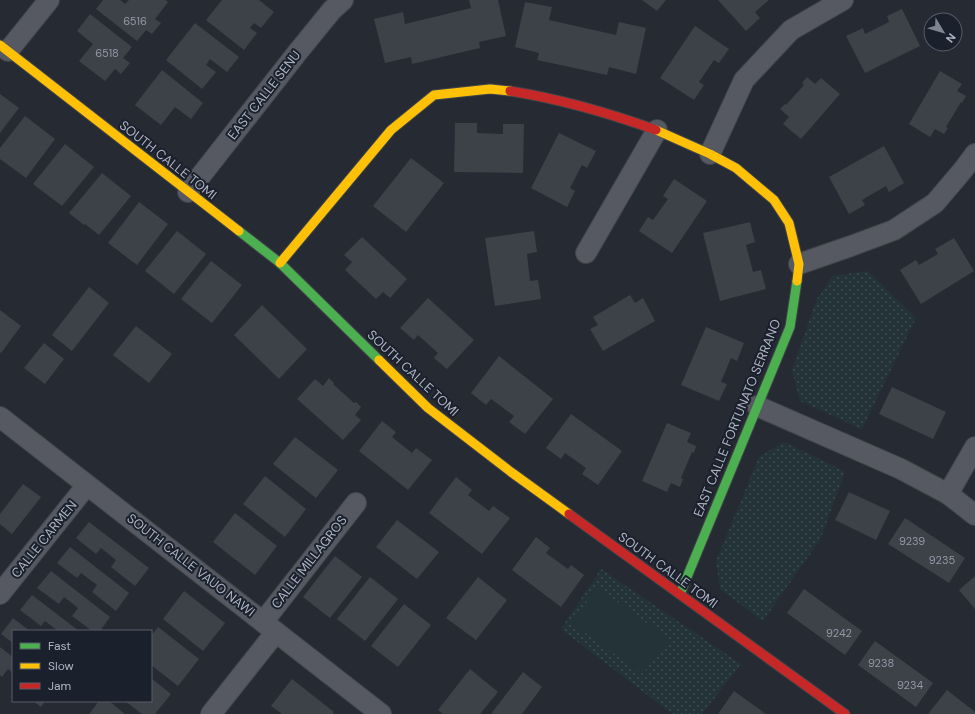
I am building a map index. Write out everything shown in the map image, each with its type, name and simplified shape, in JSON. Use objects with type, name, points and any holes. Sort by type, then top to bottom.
[{"type":"street","points":[[4,48],[49,0]]},
{"type":"street","name":"EAST CALLE SENU","points":[[188,192],[297,53],[332,10],[343,0]]},
{"type":"street","points":[[710,154],[744,80],[791,30],[843,0]]},
{"type":"street","name":"SOUTH CALLE TOMI","points":[[4,48],[280,263],[428,408],[511,472],[845,714]]},
{"type":"street","name":"EAST CALLE FORTUNATO SERRANO","points":[[280,263],[391,130],[434,95],[490,89],[541,96],[630,120],[657,130],[710,154],[736,168],[774,200],[788,223],[799,264],[790,327],[680,594]]},
{"type":"street","points":[[586,253],[657,130]]},
{"type":"street","points":[[799,264],[894,230],[934,203],[975,154]]},
{"type":"street","points":[[757,406],[901,469],[948,494],[975,515]]},
{"type":"street","name":"SOUTH CALLE VAUO NAWI","points":[[0,417],[381,714]]},
{"type":"street","points":[[948,494],[975,447]]},
{"type":"street","name":"CALLE CARMEN","points":[[0,594],[87,485]]},
{"type":"street","name":"CALLE MILLAGROS","points":[[211,714],[269,627],[356,503]]},
{"type":"shaded area","points":[[868,271],[916,318],[862,429],[800,401],[792,370],[816,301],[832,276]]},
{"type":"shaded area","points":[[784,442],[844,471],[844,475],[820,540],[763,621],[720,589],[716,561],[759,457]]},
{"type":"shaded area","points":[[601,569],[741,664],[702,714],[672,714],[561,629]]},
{"type":"shaded area","points":[[597,587],[669,639],[643,674],[571,623]]},
{"type":"building","points":[[103,0],[120,0],[125,4],[129,0],[165,0],[168,2],[155,19],[161,23],[152,34],[146,30],[137,41],[96,9]]},
{"type":"building","points":[[222,0],[259,0],[274,12],[261,28],[254,23],[250,28],[257,33],[244,50],[206,20]]},
{"type":"building","points":[[469,0],[498,0],[506,36],[479,42],[480,48],[412,64],[411,57],[385,63],[374,19],[403,12],[405,24],[471,8]]},
{"type":"building","points":[[642,0],[666,0],[657,11]]},
{"type":"building","points":[[718,0],[769,0],[755,12],[760,18],[746,31]]},
{"type":"building","points":[[525,2],[552,7],[549,20],[616,35],[619,22],[646,28],[636,74],[609,67],[607,75],[537,60],[539,53],[515,47]]},
{"type":"building","points":[[902,9],[920,46],[865,73],[846,36],[863,28],[865,34],[889,22],[887,16]]},
{"type":"building","points":[[90,14],[132,47],[123,58],[130,63],[121,74],[115,69],[105,81],[79,61],[93,44],[77,31]]},
{"type":"building","points":[[195,23],[239,57],[227,72],[210,59],[206,65],[216,72],[202,89],[166,60]]},
{"type":"building","points":[[695,26],[729,49],[719,63],[714,60],[699,82],[704,85],[694,100],[660,78]]},
{"type":"building","points":[[162,70],[203,103],[191,119],[175,107],[161,125],[135,105]]},
{"type":"building","points":[[940,71],[962,84],[957,91],[966,96],[946,127],[948,128],[944,134],[935,129],[930,137],[909,124]]},
{"type":"building","points":[[807,77],[815,84],[821,78],[840,94],[801,139],[783,124],[789,117],[780,109],[785,104],[786,105],[804,85],[802,83]]},
{"type":"building","points":[[0,94],[19,108],[0,133]]},
{"type":"building","points":[[25,116],[55,139],[26,178],[0,159],[0,148]]},
{"type":"building","points":[[455,123],[477,123],[477,133],[503,134],[503,124],[524,124],[523,173],[454,172]]},
{"type":"building","points":[[559,133],[596,151],[587,168],[582,165],[570,188],[575,191],[567,207],[531,188]]},
{"type":"building","points":[[65,144],[94,167],[62,206],[33,184]]},
{"type":"building","points":[[884,146],[904,183],[889,192],[886,186],[862,200],[865,205],[849,214],[829,177]]},
{"type":"building","points":[[411,158],[444,183],[406,232],[373,206]]},
{"type":"building","points":[[102,173],[131,196],[99,235],[69,213]]},
{"type":"building","points":[[674,179],[707,201],[672,253],[639,231],[648,217],[653,220],[668,199],[663,196]]},
{"type":"building","points":[[139,202],[168,224],[137,265],[108,243]]},
{"type":"building","points":[[750,222],[755,242],[746,245],[753,272],[761,270],[766,289],[720,301],[703,233]]},
{"type":"building","points":[[177,231],[206,254],[174,294],[145,271]]},
{"type":"building","points":[[534,231],[537,252],[527,254],[530,281],[538,280],[541,299],[495,306],[485,238]]},
{"type":"building","points":[[362,237],[407,279],[390,298],[383,292],[376,299],[345,270],[352,262],[344,255]]},
{"type":"building","points":[[954,238],[974,271],[921,304],[900,270],[916,260],[919,265],[938,254],[935,249]]},
{"type":"building","points":[[211,261],[242,285],[212,323],[181,299]]},
{"type":"building","points":[[89,287],[109,303],[72,351],[52,335]]},
{"type":"building","points":[[630,295],[635,303],[643,298],[655,321],[603,351],[590,329],[598,325],[593,317]]},
{"type":"building","points":[[428,298],[474,340],[447,369],[434,358],[438,353],[418,335],[414,340],[400,328]]},
{"type":"building","points":[[262,305],[307,349],[279,379],[234,335]]},
{"type":"building","points":[[0,310],[21,326],[1,353],[0,352]]},
{"type":"building","points":[[136,326],[172,354],[149,383],[113,355]]},
{"type":"building","points":[[706,327],[744,343],[737,361],[731,358],[721,382],[727,384],[719,401],[681,385]]},
{"type":"building","points":[[44,343],[64,359],[45,384],[24,368]]},
{"type":"building","points":[[499,356],[553,399],[525,434],[509,422],[514,416],[491,399],[486,405],[471,393]]},
{"type":"building","points":[[329,378],[334,383],[333,384],[354,403],[356,402],[361,407],[355,415],[361,420],[343,440],[297,399],[315,379],[323,386]]},
{"type":"building","points":[[892,387],[946,412],[933,439],[879,414]]},
{"type":"building","points":[[571,414],[622,451],[598,485],[582,474],[586,468],[565,453],[561,459],[546,448]]},
{"type":"building","points":[[382,421],[396,432],[392,437],[412,453],[416,448],[432,460],[408,490],[359,451]]},
{"type":"building","points":[[667,423],[691,433],[687,442],[696,446],[681,478],[683,479],[680,487],[671,483],[667,492],[642,481]]},
{"type":"building","points":[[295,437],[338,470],[316,498],[273,464]]},
{"type":"building","points":[[265,476],[306,509],[285,537],[243,504]]},
{"type":"building","points":[[456,477],[472,490],[468,495],[489,511],[493,506],[510,518],[482,554],[429,513]]},
{"type":"building","points":[[23,484],[41,497],[12,534],[0,524],[0,514]]},
{"type":"building","points":[[849,492],[890,511],[876,540],[835,520]]},
{"type":"building","points":[[235,513],[277,546],[255,575],[213,542]]},
{"type":"building","points":[[905,518],[965,558],[949,583],[888,544]]},
{"type":"building","points":[[397,520],[439,552],[417,579],[376,547]]},
{"type":"building","points":[[89,522],[149,568],[135,586],[111,567],[116,560],[101,548],[96,554],[76,538]]},
{"type":"building","points":[[536,537],[550,548],[546,553],[568,569],[571,565],[584,575],[561,607],[512,570]]},
{"type":"building","points":[[70,547],[129,593],[116,611],[92,592],[97,585],[81,573],[77,578],[57,563]]},
{"type":"building","points":[[335,556],[362,577],[330,618],[303,597]]},
{"type":"building","points":[[51,571],[110,617],[101,630],[91,630],[72,616],[78,608],[64,597],[59,604],[37,588]]},
{"type":"building","points":[[975,576],[975,609],[959,590]]},
{"type":"building","points":[[370,577],[398,599],[365,641],[337,619]]},
{"type":"building","points":[[478,577],[507,600],[476,640],[446,618]]},
{"type":"building","points":[[804,589],[862,631],[845,655],[787,613]]},
{"type":"building","points":[[184,591],[225,623],[203,651],[163,619]]},
{"type":"building","points":[[32,595],[78,630],[57,630],[45,621],[41,626],[20,610]]},
{"type":"building","points":[[404,604],[431,625],[398,667],[371,646]]},
{"type":"building","points":[[13,618],[29,630],[12,630],[12,642],[1,634]]},
{"type":"building","points":[[158,627],[199,659],[178,686],[152,666],[152,635]]},
{"type":"building","points":[[875,641],[933,683],[916,707],[858,665]]},
{"type":"building","points":[[0,647],[12,656],[12,672],[8,669],[2,677],[0,675]]},
{"type":"building","points":[[470,669],[498,692],[480,714],[443,714],[438,710]]},
{"type":"building","points":[[523,672],[542,687],[522,714],[491,714]]},
{"type":"building","points":[[152,679],[171,694],[155,714],[142,714],[126,702],[152,702]]},
{"type":"building","points":[[292,679],[334,712],[333,714],[282,714],[271,706]]},
{"type":"building","points":[[947,690],[975,712],[975,714],[928,714]]},
{"type":"building","points":[[734,691],[766,714],[718,714]]},
{"type":"building","points":[[34,702],[44,702],[41,707]]},
{"type":"building","points":[[98,702],[110,702],[125,714],[89,714]]},
{"type":"traffic: fast","points":[[239,231],[280,263],[379,360]]},
{"type":"traffic: fast","points":[[680,594],[790,327],[797,281]]},
{"type":"traffic: slow","points":[[0,45],[239,231]]},
{"type":"traffic: slow","points":[[280,263],[391,130],[434,95],[490,89],[510,91]]},
{"type":"traffic: slow","points":[[656,130],[710,154],[736,168],[774,200],[789,223],[799,264],[797,281]]},
{"type":"traffic: slow","points":[[379,360],[428,408],[511,472],[569,514]]},
{"type":"traffic: jam","points":[[510,91],[584,107],[656,130]]},
{"type":"traffic: jam","points":[[569,514],[845,714]]}]
